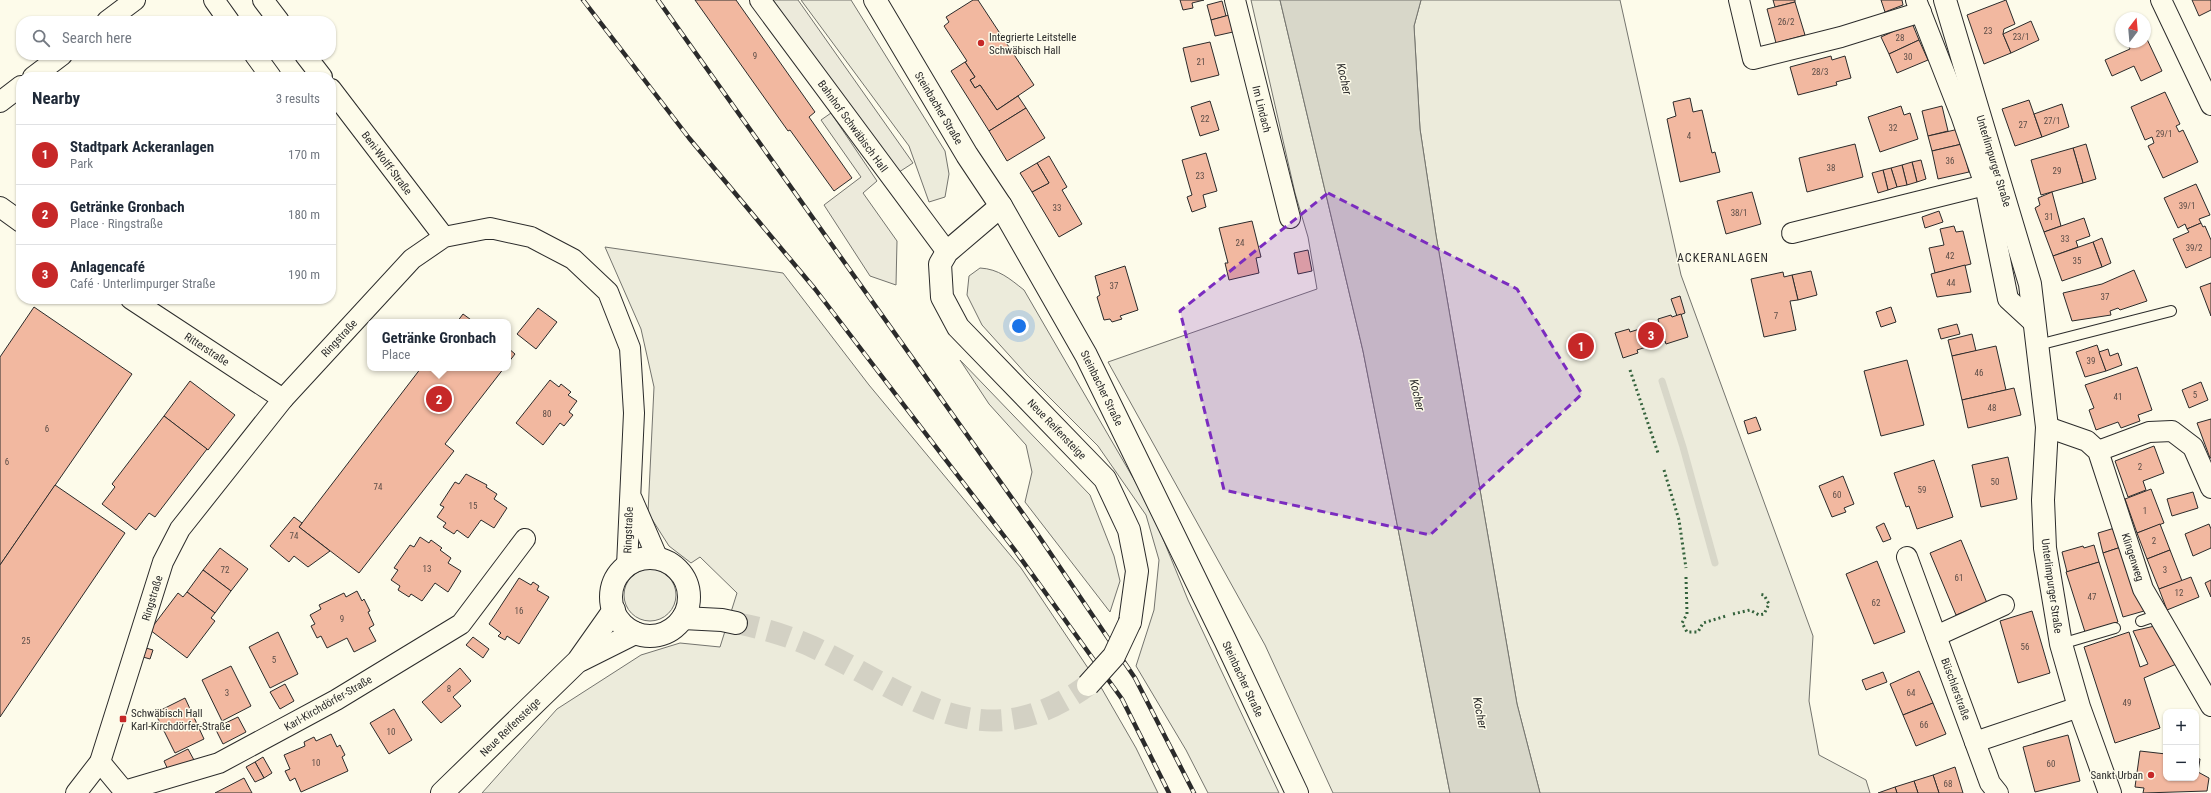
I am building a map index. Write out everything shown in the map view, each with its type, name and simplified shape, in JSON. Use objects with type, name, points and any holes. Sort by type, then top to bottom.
[{"type":"main road","name":"Steinbacher Straße","points":[[874,0],[967,155],[1001,206],[1086,355],[1222,633],[1297,793]]},
{"type":"main road","name":"Unterlimpurger Straße","points":[[1945,0],[2030,284],[2048,427],[2043,500],[2045,548],[2061,644],[2079,707],[2110,793]]},
{"type":"main road","name":"Neue Reifensteige","points":[[1001,206],[947,252],[940,264],[942,297],[958,327],[1105,479],[1129,530],[1137,571],[1130,622],[1114,656],[1088,685]]},
{"type":"main road","points":[[658,559],[668,563],[681,574],[688,589],[686,609],[674,628],[662,634],[648,636],[635,633],[626,627],[614,610],[612,598],[613,586],[618,575],[627,566],[636,561],[658,559]]},
{"type":"main road","points":[[686,609],[729,622]]},
{"type":"main road","name":"Neue Reifensteige","points":[[442,793],[578,661],[614,610]]},
{"type":"main road","name":"Neue Reifensteige","points":[[578,661],[635,633]]},
{"type":"street","points":[[113,16],[134,0]]},
{"type":"street","points":[[263,0],[275,16]]},
{"type":"street","name":"Bahnhof Schwäbisch Hall","points":[[760,0],[947,252]]},
{"type":"street","name":"Im Lindach","points":[[1235,0],[1290,218]]},
{"type":"street","name":"Unterlimpurger Straße","points":[[1739,0],[1753,59],[1841,37],[1918,6],[1961,115],[1985,185],[2008,299],[2034,323]]},
{"type":"street","points":[[2161,0],[2211,105]]},
{"type":"street","points":[[40,72],[55,60]]},
{"type":"street","points":[[259,60],[267,72]]},
{"type":"street","points":[[309,60],[318,72]]},
{"type":"street","points":[[0,102],[16,90]]},
{"type":"street","name":"Beni-Wolff-Straße","points":[[336,96],[444,237]]},
{"type":"street","name":"Unterlimpurger Straße","points":[[1792,233],[1985,185]]},
{"type":"street","points":[[0,206],[16,218]]},
{"type":"street","name":"Ringstraße","points":[[76,793],[100,762],[163,562],[180,529],[283,399],[412,259],[444,237],[490,228],[531,237],[573,259],[608,292],[630,348],[634,413],[627,566]]},
{"type":"street","name":"Ritterstraße","points":[[139,304],[283,399]]},
{"type":"street","points":[[2048,427],[2087,441],[2098,451],[2149,432],[2172,431],[2193,447],[2211,488]]},
{"type":"street","name":"Klingenweg","points":[[2098,451],[2143,588],[2150,618],[2211,706]]},
{"type":"street","name":"Ringstraße","points":[[630,493],[658,559]]},
{"type":"street","name":"Karl-Kirchdörfer-Straße","points":[[100,762],[124,792],[219,763],[336,700],[461,624],[525,539]]},
{"type":"street","name":"Büschlerstraße","points":[[1907,557],[1990,783],[1998,793]]},
{"type":"street","points":[[1936,636],[2004,605]]},
{"type":"street","points":[[1975,742],[2079,707]]},
{"type":"lane","points":[[2038,345],[2170,311]]},
{"type":"lane","points":[[2061,644],[2115,628]]},
{"type":"highlighted area","points":[[1328,193],[1517,289],[1582,394],[1430,535],[1224,490],[1180,311]]},
{"type":"shaded area","points":[[773,0],[798,0],[913,163],[896,174]]},
{"type":"shaded area","points":[[801,0],[851,0],[945,151],[949,174],[945,197],[929,202],[909,146]]},
{"type":"shaded area","points":[[1251,0],[1280,0],[1363,351],[1450,793],[1333,793],[1265,645],[1108,362],[1317,289],[1308,237],[1295,193]]},
{"type":"shaded area","points":[[1421,0],[1620,0],[1681,275],[1813,636],[1809,701],[1819,755],[1866,780],[1870,793],[1540,793],[1517,704],[1436,235],[1420,129],[1414,26]]},
{"type":"shaded area","points":[[831,113],[877,181],[863,193],[897,241],[896,285],[870,276],[824,205],[861,177],[821,120]]},
{"type":"shaded area","points":[[605,247],[783,273],[869,385],[1021,568],[1102,689],[1136,748],[1158,793],[482,793],[557,709],[641,655],[680,643],[720,647],[737,593],[700,557],[691,563],[669,546],[648,513],[654,387],[641,329]]},
{"type":"shaded area","points":[[980,268],[999,272],[1024,290],[1150,507],[1188,600],[1279,793],[1208,793],[1186,750],[1136,666],[1154,610],[1159,560],[1146,515],[1098,446],[1027,375],[982,325],[967,295],[969,276]]},
{"type":"shaded area","points":[[960,360],[1090,495],[1114,556],[1120,581],[1110,612],[1025,502],[1032,472],[1026,445],[989,404]]},
{"type":"shaded area","points":[[650,569],[660,571],[668,577],[674,585],[676,595],[674,605],[668,613],[660,619],[650,621],[640,619],[632,613],[626,605],[624,595],[626,585],[632,577],[640,571]]},
{"type":"water","name":"Kocher","points":[[1280,0],[1421,0],[1414,26],[1420,129],[1436,235],[1517,704],[1540,793],[1450,793],[1363,351]]},
{"type":"building","points":[[695,0],[736,0],[815,112],[809,117],[852,178],[834,191],[790,130],[788,131]]},
{"type":"building","name":"Integrierte Leitstelle Schwäbisch Hall","points":[[973,0],[978,0],[1034,85],[997,110],[980,85],[975,88],[970,80],[975,77],[965,62],[967,61],[944,26],[949,22],[946,17]]},
{"type":"building","points":[[1180,0],[1204,0],[1192,3],[1193,8],[1183,10]]},
{"type":"building","points":[[1773,0],[1795,0],[1795,2],[1775,7]]},
{"type":"building","points":[[1881,0],[1902,0],[1903,5],[1885,12]]},
{"type":"building","points":[[2006,0],[2015,24],[2004,29],[2003,34],[2011,53],[1984,64],[1967,15]]},
{"type":"building","points":[[2192,0],[2211,0],[2211,10],[2199,16]]},
{"type":"building","points":[[1222,1],[1226,16],[1211,20],[1207,5]]},
{"type":"building","points":[[1795,2],[1805,35],[1776,43],[1767,9]]},
{"type":"building","points":[[1229,15],[1233,32],[1215,36],[1211,20]]},
{"type":"building","points":[[2031,21],[2039,40],[2011,53],[2003,34]]},
{"type":"building","points":[[1912,23],[1919,40],[1889,54],[1881,37]]},
{"type":"building","points":[[1919,40],[1928,60],[1897,73],[1889,54]]},
{"type":"building","points":[[1210,42],[1219,75],[1191,82],[1183,48]]},
{"type":"building","points":[[2151,48],[2162,71],[2141,81],[2134,66],[2112,76],[2105,60],[2130,49]]},
{"type":"building","points":[[1831,56],[1832,60],[1845,56],[1851,78],[1836,82],[1837,85],[1798,95],[1790,67]]},
{"type":"building","points":[[965,62],[975,77],[970,80],[975,88],[980,85],[997,110],[1018,96],[1026,108],[989,131],[951,71]]},
{"type":"building","points":[[2165,92],[2180,124],[2176,126],[2179,132],[2183,130],[2198,162],[2163,178],[2148,146],[2154,143],[2152,137],[2145,140],[2131,107]]},
{"type":"building","points":[[1690,98],[1693,112],[1702,110],[1712,153],[1715,152],[1720,172],[1680,182],[1667,119],[1676,116],[1673,102]]},
{"type":"building","points":[[2029,100],[2042,137],[2015,146],[2002,109]]},
{"type":"building","points":[[1210,101],[1219,130],[1200,136],[1191,107]]},
{"type":"building","points":[[2062,104],[2069,127],[2042,137],[2034,114]]},
{"type":"building","points":[[1901,106],[1904,115],[1910,113],[1918,139],[1880,152],[1868,117]]},
{"type":"building","points":[[1942,106],[1948,131],[1928,136],[1922,111]]},
{"type":"building","points":[[1026,108],[1045,138],[1007,161],[989,131]]},
{"type":"building","points":[[1959,129],[1962,144],[1932,151],[1928,136]]},
{"type":"building","points":[[1855,144],[1863,177],[1807,192],[1799,158]]},
{"type":"building","points":[[1962,144],[1969,172],[1938,179],[1932,151]]},
{"type":"building","points":[[2086,144],[2096,179],[2083,183],[2073,148]]},
{"type":"building","points":[[2073,148],[2083,183],[2041,195],[2031,160]]},
{"type":"building","points":[[1206,153],[1217,191],[1203,195],[1206,207],[1192,212],[1187,197],[1192,195],[1182,160]]},
{"type":"building","points":[[1049,156],[1067,187],[1062,190],[1082,224],[1059,237],[1032,192],[1049,183],[1037,163]]},
{"type":"building","points":[[1921,160],[1926,179],[1917,182],[1912,162]]},
{"type":"building","points":[[1912,162],[1917,182],[1907,185],[1902,165]]},
{"type":"building","points":[[1037,163],[1049,183],[1032,192],[1020,173]]},
{"type":"building","points":[[1902,165],[1907,185],[1897,187],[1891,168]]},
{"type":"building","points":[[1891,168],[1897,187],[1888,190],[1883,170]]},
{"type":"building","points":[[1883,170],[1888,190],[1878,193],[1872,173]]},
{"type":"building","points":[[2196,184],[2210,215],[2199,219],[2201,223],[2187,229],[2185,224],[2178,228],[2164,198]]},
{"type":"building","points":[[1752,192],[1761,224],[1726,234],[1717,201]]},
{"type":"building","points":[[2052,192],[2061,226],[2044,232],[2035,208],[2040,205],[2038,198]]},
{"type":"building","points":[[1939,211],[1943,222],[1925,228],[1922,217]]},
{"type":"building","points":[[2084,218],[2090,236],[2076,241],[2078,247],[2053,256],[2044,232]]},
{"type":"building","points":[[1252,221],[1261,257],[1256,258],[1259,273],[1229,280],[1225,263],[1228,263],[1219,228]]},
{"type":"building","points":[[2201,223],[2203,227],[2205,226],[2211,240],[2211,257],[2186,268],[2173,239],[2189,232],[2187,229]]},
{"type":"building","points":[[1954,226],[1956,232],[1963,231],[1971,264],[1935,273],[1929,248],[1944,245],[1940,229]]},
{"type":"building","points":[[2102,238],[2111,263],[2102,267],[2093,242]]},
{"type":"building","points":[[2093,242],[2102,267],[2062,281],[2053,256]]},
{"type":"building","points":[[1308,250],[1312,271],[1298,274],[1294,253]]},
{"type":"building","points":[[1965,265],[1971,292],[1937,297],[1931,274]]},
{"type":"building","points":[[1125,266],[1138,310],[1120,316],[1122,319],[1112,322],[1110,319],[1104,320],[1097,297],[1100,295],[1095,276]]},
{"type":"building","points":[[2134,270],[2147,301],[2120,310],[2118,308],[2110,311],[2111,315],[2072,321],[2063,293],[2102,284]]},
{"type":"building","points":[[1811,271],[1817,295],[1798,300],[1792,275]]},
{"type":"building","points":[[1783,272],[1784,277],[1792,275],[1798,300],[1790,301],[1796,330],[1764,337],[1751,279]]},
{"type":"building","points":[[2211,283],[2211,316],[2200,287]]},
{"type":"building","points":[[1680,296],[1685,313],[1677,316],[1671,299]]},
{"type":"building","points":[[34,307],[132,374],[0,565],[0,357]]},
{"type":"building","points":[[1891,307],[1896,322],[1881,327],[1876,312]]},
{"type":"building","points":[[538,308],[557,322],[536,349],[517,334]]},
{"type":"building","points":[[463,314],[470,319],[459,319]]},
{"type":"building","points":[[1681,314],[1688,337],[1666,344],[1665,341],[1637,350],[1638,353],[1623,358],[1615,333],[1629,329],[1630,332],[1659,323],[1658,319]]},
{"type":"building","points":[[1957,324],[1960,334],[1941,339],[1938,329]]},
{"type":"building","points":[[1972,334],[1976,351],[1952,356],[1948,340]]},
{"type":"building","points":[[2097,345],[2106,371],[2085,377],[2076,352]]},
{"type":"building","points":[[1996,346],[2006,390],[1962,400],[1952,356]]},
{"type":"building","points":[[2108,349],[2110,356],[2118,353],[2122,365],[2106,371],[2099,352]]},
{"type":"building","points":[[511,351],[515,354],[511,359]]},
{"type":"building","points":[[1907,360],[1924,425],[1881,436],[1864,371]]},
{"type":"building","points":[[2137,367],[2152,410],[2138,415],[2140,421],[2121,428],[2118,422],[2096,430],[2089,410],[2094,408],[2085,385]]},
{"type":"building","points":[[419,371],[502,371],[445,444],[454,451],[359,573],[299,527]]},
{"type":"building","points":[[550,380],[559,387],[561,384],[571,392],[568,395],[577,401],[569,412],[573,415],[564,426],[560,423],[543,445],[516,423]]},
{"type":"building","points":[[190,381],[235,415],[208,450],[164,416]]},
{"type":"building","points":[[2201,382],[2208,400],[2189,408],[2182,390]]},
{"type":"building","points":[[2014,388],[2021,415],[1968,428],[1962,400]]},
{"type":"building","points":[[164,416],[207,449],[155,517],[149,513],[136,530],[102,504],[115,487],[112,484]]},
{"type":"building","points":[[1756,417],[1761,430],[1748,434],[1744,421]]},
{"type":"building","points":[[2211,419],[2211,458],[2210,458],[2197,423]]},
{"type":"building","points":[[2154,446],[2164,473],[2143,481],[2146,490],[2128,497],[2115,461]]},
{"type":"building","points":[[2008,457],[2017,499],[1981,507],[1972,465]]},
{"type":"building","points":[[1934,460],[1953,517],[1917,529],[1909,506],[1906,507],[1894,473]]},
{"type":"building","points":[[466,474],[487,485],[486,487],[497,494],[494,499],[507,508],[494,528],[481,520],[468,538],[457,530],[454,534],[443,527],[446,523],[437,517],[444,507],[440,505],[455,482],[459,484]]},
{"type":"building","points":[[1843,476],[1854,504],[1844,508],[1846,512],[1832,517],[1819,486]]},
{"type":"building","points":[[55,485],[125,533],[0,717],[0,565]]},
{"type":"building","points":[[2151,489],[2164,523],[2137,533],[2125,499]]},
{"type":"building","points":[[2193,492],[2198,508],[2172,516],[2167,499]]},
{"type":"building","points":[[294,517],[302,523],[299,527],[330,551],[308,567],[294,556],[289,562],[270,546]]},
{"type":"building","points":[[1884,523],[1891,539],[1883,542],[1876,527]]},
{"type":"building","points":[[2160,524],[2170,550],[2147,559],[2137,533]]},
{"type":"building","points":[[2209,524],[2211,529],[2211,548],[2193,556],[2185,534]]},
{"type":"building","points":[[2118,527],[2124,546],[2103,553],[2098,533]]},
{"type":"building","points":[[420,537],[429,543],[431,540],[442,548],[440,550],[451,558],[448,563],[461,571],[448,592],[435,583],[422,601],[411,594],[409,597],[398,590],[400,586],[391,580],[398,570],[394,568],[410,545],[414,547]]},
{"type":"building","points":[[1961,540],[1987,603],[1956,615],[1930,553]]},
{"type":"building","points":[[2094,545],[2099,562],[2067,572],[2062,552],[2083,546],[2084,548]]},
{"type":"building","points":[[2124,546],[2144,611],[2123,617],[2103,553]]},
{"type":"building","points":[[220,548],[248,569],[231,591],[203,570]]},
{"type":"building","points":[[2170,550],[2182,581],[2159,589],[2147,559]]},
{"type":"building","points":[[1877,561],[1905,632],[1874,644],[1846,574]]},
{"type":"building","points":[[2099,562],[2118,622],[2085,632],[2066,572]]},
{"type":"building","points":[[203,570],[231,591],[215,613],[187,592]]},
{"type":"building","points":[[2191,577],[2199,597],[2167,610],[2159,589]]},
{"type":"building","points":[[519,578],[531,585],[533,582],[539,586],[537,590],[549,597],[519,644],[507,636],[505,640],[498,636],[501,633],[489,624]]},
{"type":"building","points":[[2211,580],[2211,597],[2205,583]]},
{"type":"building","points":[[357,591],[362,601],[364,599],[370,611],[368,612],[374,625],[369,628],[376,641],[354,652],[347,638],[327,648],[321,636],[317,638],[311,626],[315,624],[310,615],[321,609],[319,605],[344,593],[346,597]]},
{"type":"building","points":[[187,592],[215,613],[211,618],[215,621],[187,658],[150,630],[178,593],[183,597]]},
{"type":"building","points":[[2032,611],[2050,673],[2018,683],[2000,621]]},
{"type":"building","points":[[2159,625],[2181,662],[2144,678],[2160,728],[2115,743],[2084,647],[2129,632],[2140,667],[2148,664],[2133,631]]},
{"type":"building","points":[[278,632],[298,674],[270,688],[249,647]]},
{"type":"building","points":[[473,637],[489,649],[483,658],[466,645]]},
{"type":"building","points":[[146,648],[153,650],[150,659],[143,657]]},
{"type":"building","points":[[231,666],[251,706],[222,721],[202,680]]},
{"type":"building","points":[[460,668],[471,681],[453,697],[461,706],[441,723],[422,702]]},
{"type":"building","points":[[1919,671],[1933,703],[1903,715],[1890,684]]},
{"type":"building","points":[[1883,672],[1887,682],[1866,690],[1862,680]]},
{"type":"building","points":[[285,684],[294,701],[280,709],[270,692]]},
{"type":"building","points":[[185,698],[204,739],[175,753],[155,713]]},
{"type":"building","points":[[1933,703],[1946,734],[1916,746],[1903,715]]},
{"type":"building","points":[[394,709],[412,740],[389,754],[370,723]]},
{"type":"building","points":[[238,717],[246,732],[223,744],[215,728]]},
{"type":"building","points":[[331,734],[337,747],[340,745],[345,755],[342,757],[348,771],[301,792],[295,778],[290,781],[285,771],[290,769],[284,755],[305,746],[304,742],[314,737],[316,741]]},
{"type":"building","points":[[2068,735],[2080,781],[2035,792],[2023,747]]},
{"type":"building","points":[[188,749],[194,760],[169,772],[164,761]]},
{"type":"building","name":"Sankt Urban","points":[[2140,751],[2163,754],[2163,781],[2199,781],[2199,773],[2209,778],[2207,791],[2143,793],[2144,788],[2135,787]]},
{"type":"building","points":[[263,757],[272,773],[264,778],[255,762]]},
{"type":"building","points":[[255,762],[264,778],[255,782],[246,767]]},
{"type":"building","points":[[1955,767],[1963,793],[1939,793],[1933,775]]},
{"type":"building","points":[[1933,775],[1939,793],[1918,793],[1914,781]]},
{"type":"building","points":[[244,778],[252,793],[215,793]]},
{"type":"building","points":[[1914,781],[1918,793],[1897,793],[1895,787]]},
{"type":"building","points":[[1895,787],[1897,793],[1878,793]]},
{"type":"waterway","points":[[1662,381],[1683,447],[1715,563]]},
{"type":"tunnel","points":[[736,623],[774,632],[802,642],[914,700],[946,713],[979,720],[1013,719],[1049,708],[1088,685]]},
{"type":"railway","points":[[583,0],[689,138],[815,289],[1014,549],[1122,699],[1169,793]]},
{"type":"railway","points":[[658,0],[1036,532],[1135,678],[1194,793]]},
{"type":"hedge","points":[[1630,370],[1658,453]]},
{"type":"hedge","points":[[1664,470],[1679,520],[1686,568]]},
{"type":"hedge","points":[[1686,577],[1687,614],[1682,623],[1687,632],[1698,632],[1703,623],[1726,616]]},
{"type":"hedge","points":[[1733,614],[1750,610],[1759,615],[1764,614],[1769,604],[1764,595],[1759,594]]},
{"type":"place","name":"Integrierte Leitstelle Schwäbisch Hall","points":[[981,43]]},
{"type":"place","name":"Anlagencafé","points":[[1651,335]]},
{"type":"place","name":"Stadtpark Ackeranlagen","points":[[1581,346]]},
{"type":"place","name":"Getränke Gronbach","points":[[439,399]]},
{"type":"place","name":"Schwäbisch Hall Karl-Kirchdörfer-Straße","points":[[123,719]]},
{"type":"place","name":"Sankt Urban","points":[[2151,775]]},
{"type":"district","name":"ACKERANLAGEN","points":[[1723,258]]}]
